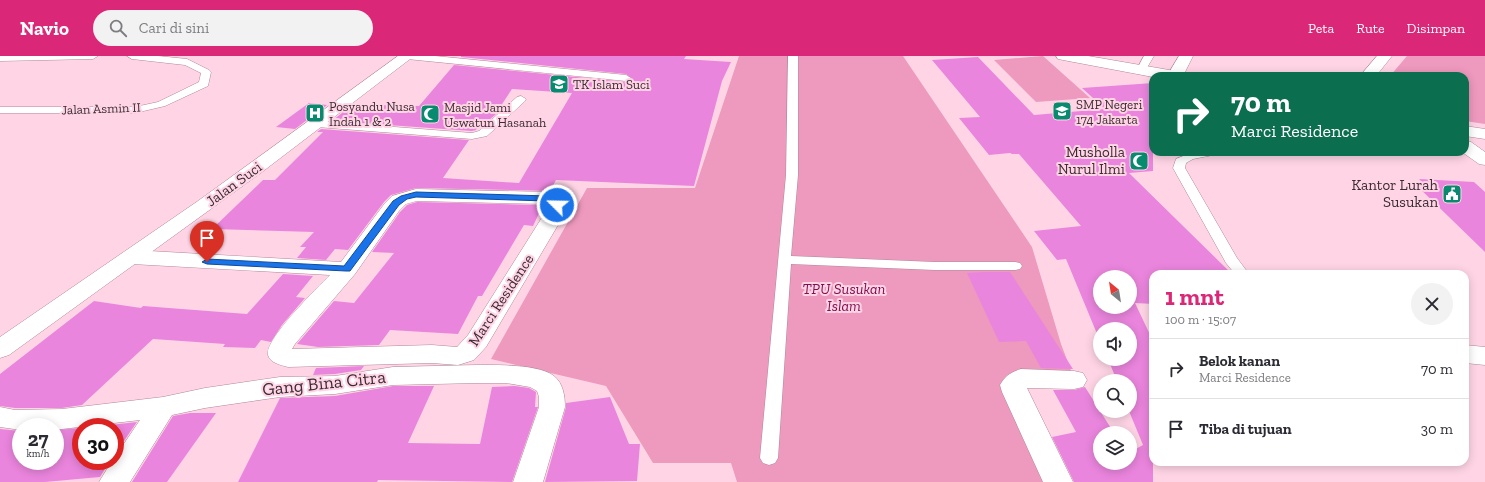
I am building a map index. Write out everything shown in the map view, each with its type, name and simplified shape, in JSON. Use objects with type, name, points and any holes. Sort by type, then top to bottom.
[{"type":"street","name":"Jalan Suci","points":[[0,349],[132,257],[317,124],[407,56]]},
{"type":"street","points":[[1063,56],[1145,63],[1166,72]]},
{"type":"street","points":[[1177,72],[1186,56]]},
{"type":"street","points":[[1371,72],[1385,56]]},
{"type":"street","points":[[1469,132],[1485,134]]},
{"type":"street","points":[[1469,149],[1485,160]]},
{"type":"street","name":"Marci Residence","points":[[416,195],[548,198],[557,202],[558,208],[477,342],[465,354],[458,356],[432,354],[367,356],[288,358],[280,355],[280,348],[285,339],[346,269],[392,207],[399,200],[416,195]]},
{"type":"street","points":[[132,257],[346,269]]},
{"type":"street","points":[[1469,354],[1485,356]]},
{"type":"street","points":[[356,382],[367,356]]},
{"type":"street","name":"Gang Bina Citra","points":[[0,417],[15,420],[47,420],[111,414],[163,407],[211,397],[280,387],[335,385],[393,376],[477,374],[524,376],[535,378],[544,382],[549,388],[552,397],[552,407],[528,482]]},
{"type":"street","points":[[1058,482],[1015,392],[1014,385],[1021,378],[1074,380]]},
{"type":"street","points":[[114,482],[163,407]]},
{"type":"lane","points":[[0,58],[10,59],[93,56]]},
{"type":"lane","name":"Jalan Asmin II","points":[[0,110],[135,110],[161,104],[204,84],[206,72],[187,62],[132,56]]},
{"type":"lane","points":[[407,56],[626,78]]},
{"type":"lane","points":[[769,458],[792,175],[793,56]]},
{"type":"lane","points":[[0,65],[10,59]]},
{"type":"lane","points":[[317,124],[472,136],[483,134],[521,99]]},
{"type":"lane","points":[[1190,156],[1180,161],[1179,168],[1231,260],[1239,270]]},
{"type":"lane","points":[[784,260],[935,266],[1015,266]]},
{"type":"green space","name":"TPU Susukan Islam","points":[[739,56],[903,56],[1032,247],[1061,344],[1072,373],[1015,372],[1064,482],[737,482],[731,463],[653,463],[606,386],[491,359],[587,188],[695,188]]},
{"type":"green space","points":[[1043,56],[1090,98],[1036,102],[994,60]]},
{"type":"green space","points":[[1407,56],[1485,56],[1485,124],[1469,122],[1469,72],[1393,72]]},
{"type":"building","points":[[461,56],[686,56],[684,59],[731,62],[722,81],[694,186],[556,180],[550,191],[416,188],[391,195],[384,202],[348,250],[335,249],[326,260],[297,258],[306,247],[300,247],[314,232],[212,229],[263,180],[275,180],[323,132],[317,132],[321,129],[469,140],[443,178],[519,183],[572,93],[512,89],[495,115],[482,126],[478,126],[476,130],[472,131],[332,121],[348,108],[368,110],[373,105],[419,106],[454,65],[626,82],[632,79],[626,74]]},
{"type":"building","points":[[978,57],[1034,115],[1105,109],[1082,88],[1149,83],[1149,156],[1153,156],[1153,171],[1129,173],[1228,270],[1149,270],[1149,304],[1137,303],[1137,270],[1093,270],[1093,314],[1137,314],[1137,307],[1149,333],[1149,466],[1153,466],[1153,482],[1074,482],[1052,437],[1076,432],[1053,390],[1074,390],[1085,387],[1093,400],[1093,418],[1105,418],[1110,426],[1093,426],[1093,470],[1137,470],[1137,448],[1143,445],[1137,430],[1137,426],[1135,426],[1132,418],[1137,418],[1137,374],[1114,374],[1111,366],[1137,366],[1137,322],[1093,322],[1093,324],[1066,259],[1057,260],[1034,231],[1081,226],[1019,154],[1010,153],[989,155],[959,118],[980,117],[932,60]]},
{"type":"building","points":[[309,103],[327,105],[295,129],[276,127]]},
{"type":"building","points":[[1419,179],[1474,182],[1485,192],[1485,252],[1414,183],[1423,183]]},
{"type":"building","points":[[417,202],[543,205],[533,226],[524,225],[482,296],[478,296],[458,334],[390,330],[379,345],[318,347],[297,344],[334,301],[354,303],[394,253],[372,252],[400,212],[407,205]]},
{"type":"building","points":[[1010,272],[1073,369],[1041,368],[1026,341],[999,342],[967,273]]},
{"type":"building","points":[[283,274],[313,276],[296,297],[305,298],[282,325],[271,342],[261,340],[255,348],[223,347],[225,344],[153,339],[82,405],[62,408],[15,408],[0,406],[0,374],[94,301],[141,308],[143,306],[247,314]]},
{"type":"building","points":[[364,366],[361,370],[335,374],[313,375],[316,368]]},
{"type":"building","points":[[393,386],[434,386],[408,443],[480,444],[492,387],[515,386],[529,388],[536,392],[535,407],[538,407],[512,482],[378,480],[377,482],[238,482],[280,398],[335,396]]},
{"type":"building","points":[[610,397],[629,444],[640,444],[637,481],[545,482],[566,403]]},
{"type":"building","points":[[190,413],[216,413],[167,482],[132,482],[173,416]]},
{"type":"building","points":[[137,422],[124,441],[124,423]]},
{"type":"building","points":[[0,429],[12,430],[12,470],[64,470],[64,429],[72,429],[72,470],[104,470],[100,477],[45,482],[0,482]]},
{"type":"place","name":"TK Islam Suci","points":[[559,84]]},
{"type":"place","name":"SMP Negeri 174 Jakarta","points":[[1062,111]]},
{"type":"place","name":"Posyandu Nusa Indah 1 & 2","points":[[315,113]]},
{"type":"place","name":"Masjid Jami Uswatun Hasanah","points":[[430,114]]},
{"type":"place","name":"Musholla Nurul Ilmi","points":[[1139,161]]},
{"type":"place","name":"Kantor Lurah Susukan","points":[[1452,194]]},
{"type":"route","points":[[207,262],[346,269],[392,207],[399,200],[409,196],[548,198],[557,202],[557,205]]}]
